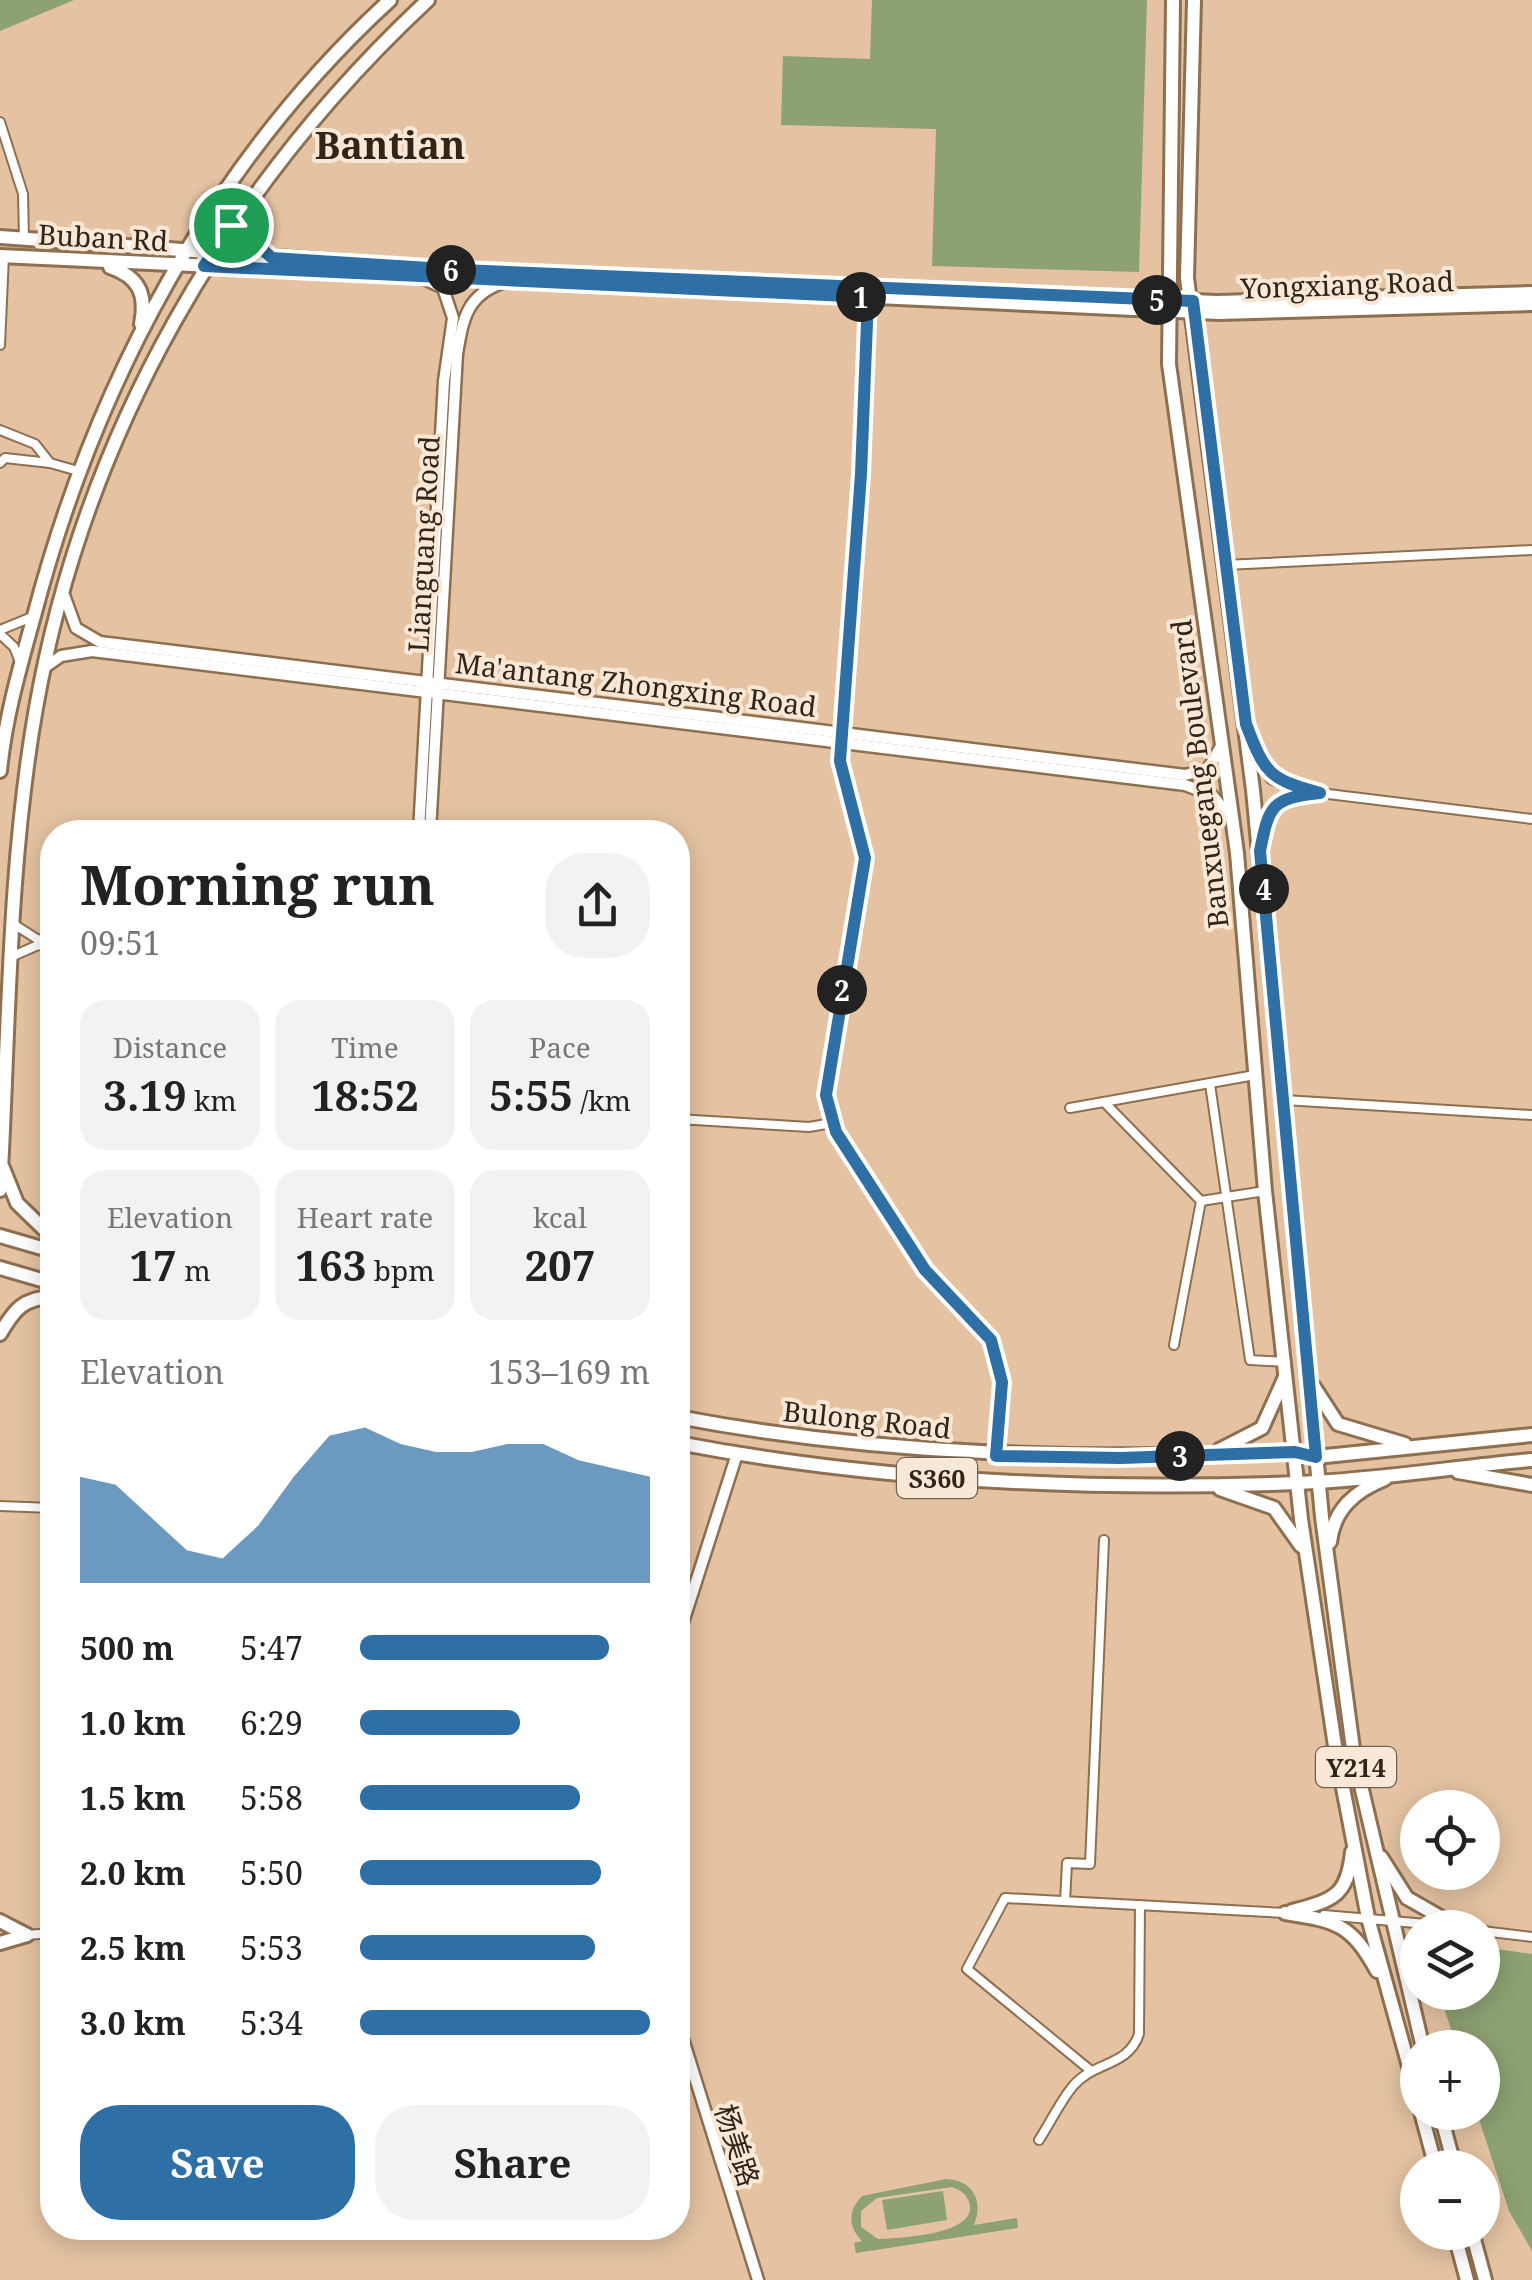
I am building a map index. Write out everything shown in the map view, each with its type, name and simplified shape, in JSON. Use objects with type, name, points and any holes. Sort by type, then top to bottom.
[{"type":"main road","points":[[0,771],[34,614],[78,472],[139,334],[177,266],[240,171],[314,74],[390,0]]},
{"type":"main road","points":[[0,1190],[25,784],[43,669],[65,584],[108,459],[150,366],[213,252],[336,92],[428,0]]},
{"type":"main road","name":"Banxuegang Boulevard","points":[[1173,0],[1169,364],[1233,820],[1265,1191],[1298,1483]]},
{"type":"main road","name":"Banxuegang Boulevard","points":[[1194,0],[1187,278],[1194,307],[1260,851],[1328,1574],[1354,1756],[1400,1961]]},
{"type":"main road","points":[[248,203],[245,234],[272,258]]},
{"type":"main road","name":"Buban Rd","points":[[0,238],[213,252]]},
{"type":"main road","name":"Yongxiang Road","points":[[213,252],[460,270],[1194,307],[1532,304]]},
{"type":"main road","name":"Buban Rd","points":[[2,256],[204,266]]},
{"type":"main road","points":[[94,261],[122,271],[140,286],[144,298],[139,334]]},
{"type":"main road","name":"Yongxiang Road","points":[[204,266],[868,297],[1168,305]]},
{"type":"main road","name":"Yongxiang Road","points":[[1194,307],[1532,293]]},
{"type":"main road","points":[[1246,724],[1267,772],[1286,783],[1320,793]]},
{"type":"main road","points":[[1260,851],[1267,816],[1276,804],[1291,796],[1320,793]]},
{"type":"main road","points":[[2,1164],[17,1203],[40,1226]]},
{"type":"main road","points":[[0,1236],[40,1247]]},
{"type":"main road","points":[[0,1268],[40,1280]]},
{"type":"main road","points":[[0,1334],[16,1307],[40,1298]]},
{"type":"main road","points":[[1194,1456],[1226,1448],[1262,1428],[1272,1414],[1286,1366]]},
{"type":"main road","points":[[1308,1371],[1324,1409],[1338,1424],[1357,1433],[1418,1446]]},
{"type":"main road","name":"Bulong Road","points":[[690,1419],[835,1444],[996,1456],[1295,1452],[1316,1457],[1532,1435]]},
{"type":"main road","name":"Bulong Road","points":[[690,1445],[737,1454],[1015,1484],[1298,1483],[1532,1460]]},
{"type":"main road","points":[[1441,1469],[1532,1485]]},
{"type":"main road","points":[[1328,1574],[1330,1538],[1341,1510],[1368,1486],[1400,1472]]},
{"type":"main road","name":"Y214","points":[[1298,1483],[1306,1557],[1368,1918],[1400,2034]]},
{"type":"main road","points":[[1198,1484],[1242,1494],[1274,1508],[1291,1527],[1306,1557]]},
{"type":"main road","points":[[1372,1838],[1402,1893],[1429,1910]]},
{"type":"main road","points":[[1285,1913],[1338,1894],[1349,1876],[1354,1840]]},
{"type":"main road","points":[[1285,1913],[1324,1919],[1350,1931],[1388,1991]]},
{"type":"main road","points":[[0,1921],[27,1935]]},
{"type":"main road","points":[[0,1940],[27,1935]]},
{"type":"main road","points":[[1459,2250],[1467,2280]]},
{"type":"main road","points":[[1476,2250],[1484,2280]]},
{"type":"street","points":[[0,122],[22,194],[24,238]]},
{"type":"street","points":[[0,345],[2,256]]},
{"type":"street","name":"Lianguang Road","points":[[421,278],[443,288],[453,318],[444,381],[430,820]]},
{"type":"street","name":"Lianguang Road","points":[[420,820],[460,336],[472,301],[506,282]]},
{"type":"street","points":[[868,297],[861,474],[841,737],[841,776],[865,858],[826,1077],[832,1123],[925,1270],[991,1340],[1002,1382],[996,1456]]},
{"type":"street","points":[[50,463],[35,444],[4,432],[2,461],[50,463],[78,472]]},
{"type":"street","points":[[1225,565],[1532,550]]},
{"type":"street","name":"Ma'antang Zhongxing Road","points":[[65,584],[69,618],[83,634],[100,642],[432,687],[1186,775],[1208,769],[1216,761],[1222,740]]},
{"type":"street","points":[[21,664],[14,647],[0,632],[22,624],[34,614]]},
{"type":"street","name":"Ma'antang Zhongxing Road","points":[[43,669],[61,656],[92,651],[432,687]]},
{"type":"street","name":"Ma'antang Zhongxing Road","points":[[841,737],[1185,785],[1212,795],[1233,820]]},
{"type":"street","points":[[1320,793],[1532,819]]},
{"type":"street","points":[[15,925],[40,940]]},
{"type":"street","points":[[13,956],[40,945]]},
{"type":"street","points":[[1070,1108],[1255,1075]]},
{"type":"street","points":[[1210,1084],[1250,1360],[1286,1366]]},
{"type":"street","points":[[1284,1100],[1532,1115]]},
{"type":"street","points":[[1104,1102],[1201,1201]]},
{"type":"street","points":[[690,1120],[809,1128],[832,1123]]},
{"type":"street","points":[[1201,1201],[1265,1191]]},
{"type":"street","points":[[1174,1345],[1201,1201]]},
{"type":"street","points":[[690,1601],[737,1454]]},
{"type":"street","points":[[0,1506],[40,1508]]},
{"type":"street","points":[[1065,1901],[1067,1862],[1090,1864],[1104,1540]]},
{"type":"street","points":[[1090,2070],[966,1969],[1005,1898],[1400,1920]]},
{"type":"street","points":[[1039,2140],[1072,2086],[1090,2070],[1120,2061],[1134,2048],[1138,2034],[1140,1906]]},
{"type":"street","points":[[1500,1933],[1532,1937]]},
{"type":"street","points":[[27,1935],[40,1934]]},
{"type":"street","name":"杨美路","points":[[690,2061],[758,2280]]},
{"type":"green space","points":[[0,0],[74,0],[0,31]]},
{"type":"green space","points":[[872,0],[1147,0],[1139,272],[932,266],[936,129],[781,125],[783,56],[870,59]]},
{"type":"green space","points":[[1500,1949],[1532,1954],[1532,2251],[1509,2211],[1500,2183],[1500,2150],[1489,2150],[1483,2130],[1500,2130],[1500,2030],[1451,2030],[1445,2010],[1500,2010]]},
{"type":"green space","points":[[955,2180],[969,2188],[977,2200],[974,2225],[1017,2218],[1018,2228],[856,2253],[854,2243],[862,2241],[852,2218],[862,2196]],"holes":[[[952,2187],[968,2199],[969,2213],[951,2228],[919,2236],[878,2239],[861,2227],[861,2211],[877,2198]]]},
{"type":"green space","points":[[943,2191],[947,2220],[887,2230],[882,2200]]},
{"type":"district","name":"Bantian","points":[[390,144]]},
{"type":"route","points":[[248,203],[245,234],[272,258],[460,270],[1193,301],[1205,422],[1246,724],[1259,760],[1272,777],[1320,793],[1291,796],[1276,804],[1267,816],[1260,851],[1316,1457],[1295,1452],[1121,1458],[996,1456],[1002,1382],[1000,1360],[991,1340],[925,1270],[832,1123],[826,1077],[865,858],[864,841],[841,776],[840,761],[861,474],[868,297],[204,266],[231,225],[248,203]]}]
